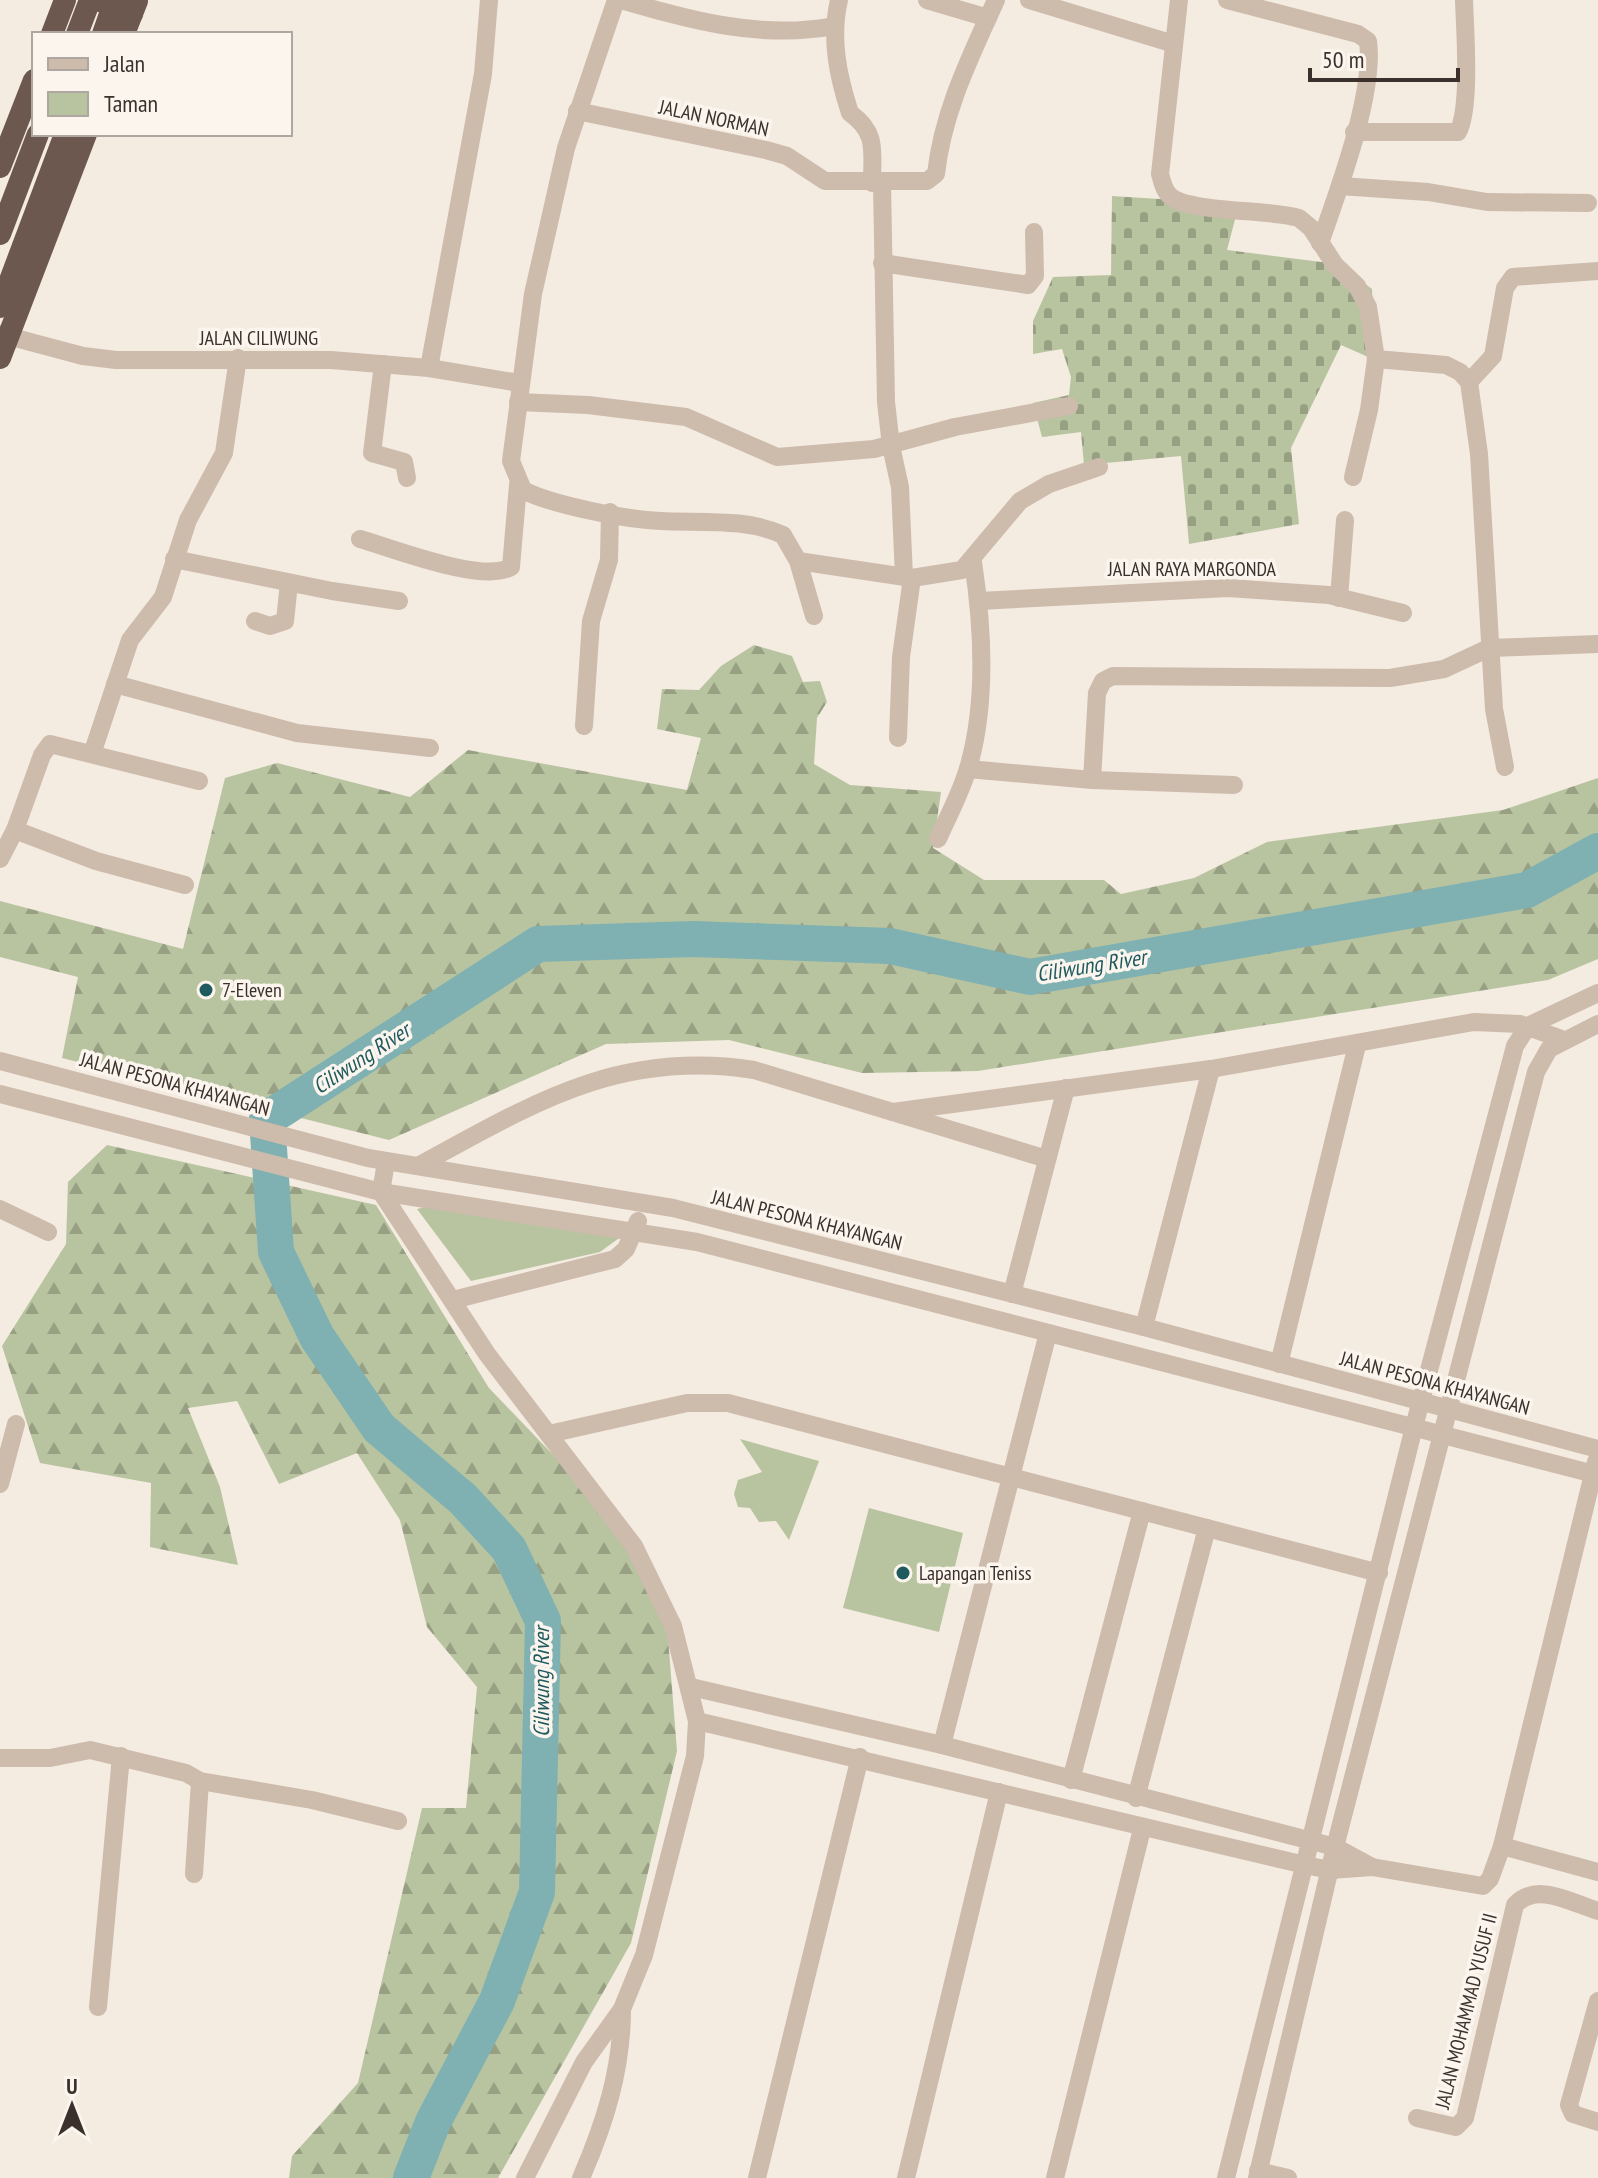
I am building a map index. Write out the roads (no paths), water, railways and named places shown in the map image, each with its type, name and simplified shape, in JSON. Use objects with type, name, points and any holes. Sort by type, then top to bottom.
[{"type":"highway","points":[[53,32],[65,0]]},
{"type":"highway","points":[[78,32],[90,0]]},
{"type":"highway","points":[[104,32],[120,9]]},
{"type":"highway","points":[[0,167],[32,85]]},
{"type":"highway","points":[[0,234],[37,136]]},
{"type":"highway","points":[[0,307],[64,136]]},
{"type":"highway","points":[[3,343],[85,136]]},
{"type":"street","points":[[429,368],[483,74],[489,0]]},
{"type":"street","points":[[360,539],[476,570],[505,570],[511,567],[518,485],[511,461],[533,294],[577,111],[618,0],[736,28],[794,31],[834,26]]},
{"type":"street","points":[[839,0],[834,26],[836,55],[850,113],[865,123],[872,145],[877,183],[891,446],[900,487],[908,578],[898,738]]},
{"type":"street","points":[[927,0],[988,18]]},
{"type":"street","name":"JALAN NORMAN","points":[[577,111],[766,150],[787,156],[825,181],[919,182],[936,174],[941,137],[956,87],[996,0]]},
{"type":"street","points":[[1029,0],[1174,44]]},
{"type":"street","points":[[1179,0],[1160,174],[1168,193],[1180,201],[1299,218],[1335,265],[1357,286],[1368,307],[1376,359],[1369,410],[1353,477]]},
{"type":"street","points":[[1227,0],[1365,38],[1369,46],[1366,78],[1354,132],[1340,186],[1320,243]]},
{"type":"street","points":[[1354,132],[1458,132],[1462,122],[1465,72],[1464,0]]},
{"type":"street","points":[[1340,186],[1428,192],[1487,202],[1588,203]]},
{"type":"street","points":[[882,263],[1028,285],[1034,279],[1034,232]]},
{"type":"street","points":[[1469,382],[1493,356],[1505,288],[1513,277],[1598,271]]},
{"type":"street","name":"JALAN CILIWUNG","points":[[3,343],[116,360],[238,358],[429,368],[519,392],[588,405],[686,417],[777,457],[891,446],[955,427],[1069,406]]},
{"type":"street","points":[[92,754],[136,630],[163,597],[188,520],[224,453],[238,358]]},
{"type":"street","points":[[1376,359],[1446,365],[1460,372],[1469,382],[1479,454],[1494,709],[1505,767]]},
{"type":"street","points":[[383,364],[372,453],[404,462],[407,478]]},
{"type":"street","points":[[798,561],[908,578],[953,573],[973,562],[1020,501],[1049,484],[1099,467]]},
{"type":"street","points":[[518,485],[534,496],[551,501],[657,521],[699,522],[771,530],[783,535],[798,561],[814,616]]},
{"type":"street","points":[[584,726],[591,621],[609,560],[610,512]]},
{"type":"street","points":[[1339,598],[1345,520]]},
{"type":"street","points":[[174,559],[289,583],[399,601]]},
{"type":"street","points":[[938,839],[968,769],[981,684],[979,601],[973,562]]},
{"type":"street","points":[[255,621],[270,626],[285,621],[289,583]]},
{"type":"street","name":"JALAN RAYA MARGONDA","points":[[979,601],[1228,588],[1339,598],[1403,613]]},
{"type":"street","points":[[1092,780],[1097,693],[1103,681],[1113,676],[1390,678],[1444,669],[1489,648],[1583,647],[1598,644]]},
{"type":"street","points":[[115,684],[297,733],[430,748]]},
{"type":"street","points":[[0,858],[15,830],[47,745],[58,744],[199,781]]},
{"type":"street","points":[[968,769],[1092,780],[1234,785]]},
{"type":"street","points":[[15,830],[96,861],[185,885]]},
{"type":"street","points":[[1226,2178],[1414,1427],[1515,1046],[1528,1026],[1598,993]]},
{"type":"street","points":[[893,1112],[1211,1069],[1474,1022],[1528,1026],[1564,1040]]},
{"type":"street","points":[[1288,2178],[1258,2174],[1335,1847],[1536,1072],[1549,1049],[1598,1024]]},
{"type":"street","points":[[1279,1364],[1357,1045]]},
{"type":"street","name":"JALAN PESONA KHAYANGAN","points":[[0,1061],[377,1160],[643,1202],[1144,1327],[1598,1451]]},
{"type":"street","points":[[418,1166],[560,1092],[622,1073],[673,1064],[714,1064],[754,1070],[1047,1159]]},
{"type":"street","points":[[1144,1327],[1211,1069]]},
{"type":"street","points":[[1012,1294],[1066,1088]]},
{"type":"street","points":[[0,1094],[381,1192],[636,1230],[712,1245],[1596,1475]]},
{"type":"street","points":[[377,1160],[381,1192],[487,1354],[634,1546],[673,1626],[691,1687],[697,1721],[695,1756],[644,1955],[622,2009],[584,2062],[525,2178]]},
{"type":"street","points":[[453,1300],[615,1259],[626,1249],[636,1230],[643,1202]]},
{"type":"street","points":[[0,1209],[48,1232]]},
{"type":"street","points":[[942,1745],[1048,1333]]},
{"type":"street","points":[[1167,1363],[1173,1336]]},
{"type":"street","points":[[549,1434],[687,1403],[728,1403],[1379,1573]]},
{"type":"street","points":[[1,1479],[16,1424]]},
{"type":"street","points":[[697,1721],[860,1757],[1142,1829],[1305,1865],[1330,1870],[1372,1867],[1483,1886],[1490,1879],[1502,1846],[1596,1475],[1598,1451]]},
{"type":"street","points":[[1071,1780],[1142,1511]]},
{"type":"street","points":[[1136,1798],[1207,1528]]},
{"type":"street","points":[[691,1687],[942,1745],[1136,1798],[1335,1847],[1372,1867]]},
{"type":"street","points":[[0,1758],[50,1758],[90,1750],[186,1773],[200,1781],[312,1800],[398,1821]]},
{"type":"street","points":[[98,2007],[121,1756]]},
{"type":"street","points":[[757,2178],[860,1757]]},
{"type":"street","points":[[194,1874],[200,1781]]},
{"type":"street","points":[[906,2178],[999,1792]]},
{"type":"street","points":[[1055,2178],[1142,1829]]},
{"type":"street","points":[[1502,1846],[1598,1872]]},
{"type":"street","name":"JALAN MOHAMMAD YUSUF II","points":[[1417,2118],[1456,2127],[1465,2118],[1515,1905],[1521,1897],[1536,1892],[1598,1911]]},
{"type":"street","points":[[1598,2001],[1589,2070],[1570,2112],[1598,2122]]},
{"type":"street","points":[[581,2178],[599,2136],[618,2071],[622,2009]]},
{"type":"waterway","name":"Ciliwung River","points":[[411,2178],[433,2122],[497,2001],[537,1892],[543,1621],[509,1549],[463,1499],[379,1428],[317,1337],[276,1252],[267,1119],[538,944],[693,939],[890,946],[1030,977],[1527,890],[1598,851]]},
{"type":"place","name":"7-Eleven","points":[[206,990]]},
{"type":"place","name":"Lapangan Teniss","points":[[903,1573]]}]
